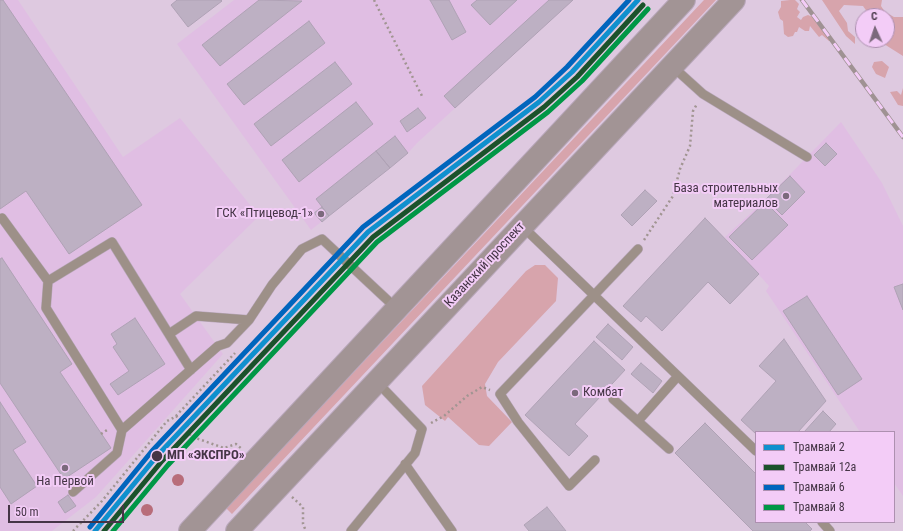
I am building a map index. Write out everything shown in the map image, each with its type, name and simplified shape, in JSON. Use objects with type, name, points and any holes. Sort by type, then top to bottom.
[{"type":"main road","points":[[190,531],[684,0]]},
{"type":"main road","name":"Казанский проспект","points":[[237,531],[734,0]]},
{"type":"lane","points":[[672,66],[703,94],[807,157]]},
{"type":"lane","points":[[2,218],[48,281],[46,308],[122,430]]},
{"type":"lane","points":[[522,226],[755,450]]},
{"type":"lane","points":[[73,492],[117,453],[122,430],[218,346],[227,343],[249,320],[287,265],[302,249],[322,239],[397,309]]},
{"type":"lane","points":[[48,281],[112,242],[191,370]]},
{"type":"lane","points":[[595,460],[569,486],[518,422],[500,394],[638,249]]},
{"type":"lane","points":[[169,334],[196,316],[249,320]]},
{"type":"lane","points":[[638,421],[678,376]]},
{"type":"lane","points":[[351,531],[415,453],[422,429],[376,381]]},
{"type":"lane","points":[[612,398],[669,449]]},
{"type":"lane","points":[[405,464],[452,531]]},
{"type":"lane","points":[[823,523],[830,531]]},
{"type":"path","points":[[374,0],[422,96]]},
{"type":"path","points":[[638,249],[672,196],[680,169],[690,146],[692,111],[703,94]]},
{"type":"path","points":[[73,531],[102,501],[167,421],[176,416],[230,358]]},
{"type":"path","points":[[422,429],[444,416],[467,396],[482,387],[500,394]]},
{"type":"path","points":[[176,416],[181,420]]},
{"type":"path","points":[[186,425],[190,428],[190,436],[214,446],[224,448],[236,444]]},
{"type":"path","points":[[303,507],[303,524],[306,531]]},
{"type":"shaded area","points":[[0,0],[18,0],[123,157],[180,118],[259,216],[180,294],[223,354],[96,497],[52,531],[0,531]]},
{"type":"shaded area","points":[[234,0],[573,0],[417,143],[408,153],[311,230],[177,44]]},
{"type":"shaded area","points":[[704,0],[716,0],[232,514],[226,508]]},
{"type":"shaded area","points":[[795,0],[799,4],[797,9],[800,12],[797,17],[801,20],[803,17],[808,15],[817,19],[831,40],[829,41],[822,35],[819,37],[810,26],[809,31],[805,31],[799,27],[793,36],[788,37],[784,34],[783,21],[780,19],[778,12],[781,7],[781,1]]},
{"type":"shaded area","points":[[822,0],[882,0],[881,6],[882,8],[864,8],[863,6],[844,5],[839,11],[847,23],[848,31],[855,37],[855,44],[846,36]]},
{"type":"shaded area","points":[[895,17],[903,17],[903,56],[890,48],[895,48]]},
{"type":"shaded area","points":[[882,61],[889,67],[885,78],[876,74],[872,67],[874,62]]},
{"type":"shaded area","points":[[903,88],[903,106],[898,105],[890,92],[897,91],[901,95]]},
{"type":"shaded area","points":[[841,122],[882,183],[903,226],[903,496],[895,484],[895,431],[859,431],[766,291],[769,286],[725,237],[766,199]]},
{"type":"shaded area","points":[[535,265],[545,265],[558,278],[556,301],[498,362],[485,384],[487,396],[512,422],[489,446],[479,445],[448,417],[445,421],[425,405],[422,386],[526,271]]},
{"type":"building","points":[[0,0],[3,0],[142,205],[69,254],[26,191],[0,209]]},
{"type":"building","points":[[177,0],[222,1],[188,27],[171,5]]},
{"type":"building","points":[[259,0],[302,1],[220,66],[202,45]]},
{"type":"building","points":[[430,0],[449,0],[466,32],[452,40]]},
{"type":"building","points":[[477,0],[517,0],[490,25],[471,5]]},
{"type":"building","points":[[549,0],[573,0],[455,108],[444,96]]},
{"type":"building","points":[[309,21],[325,43],[244,105],[227,84]]},
{"type":"building","points":[[335,62],[352,84],[271,146],[254,124]]},
{"type":"building","points":[[356,102],[373,124],[299,182],[282,160]]},
{"type":"building","points":[[418,108],[426,118],[407,132],[400,121]]},
{"type":"building","points":[[395,136],[408,153],[390,168],[376,151]]},
{"type":"building","points":[[826,143],[837,154],[825,166],[814,155]]},
{"type":"building","points":[[376,151],[390,168],[329,216],[316,199]]},
{"type":"building","name":"База строительных материалов","points":[[790,176],[805,192],[782,215],[766,199]]},
{"type":"building","points":[[645,190],[657,201],[632,226],[621,215]]},
{"type":"building","points":[[765,202],[788,225],[752,260],[729,237]]},
{"type":"building","points":[[322,207],[329,216],[322,222],[314,213]]},
{"type":"building","points":[[705,218],[759,274],[730,304],[708,282],[662,331],[646,316],[641,322],[623,306]]},
{"type":"building","points":[[2,258],[72,364],[60,372],[111,448],[64,479],[0,383],[0,259]]},
{"type":"building","points":[[903,284],[903,310],[894,287]]},
{"type":"building","points":[[807,296],[862,379],[838,395],[783,311]]},
{"type":"building","points":[[135,318],[165,364],[118,395],[110,384],[129,371],[113,347],[117,344],[111,334]]},
{"type":"building","points":[[608,324],[633,347],[622,360],[596,337]]},
{"type":"building","points":[[784,339],[826,401],[799,431],[755,431],[755,433],[741,420],[776,381],[759,366]]},
{"type":"building","name":"Комбат","points":[[594,341],[625,370],[575,424],[588,436],[569,456],[525,415]]},
{"type":"building","points":[[641,363],[662,381],[653,393],[631,374]]},
{"type":"building","points":[[0,402],[26,442],[13,450],[37,486],[11,504],[0,487]]},
{"type":"building","points":[[823,411],[836,424],[830,431],[805,431]]},
{"type":"building","points":[[705,423],[755,473],[755,523],[806,523],[812,529],[810,531],[753,531],[675,453]]},
{"type":"building","points":[[68,495],[76,506],[65,513],[58,502]]},
{"type":"building","points":[[547,507],[566,531],[529,531],[524,525]]},
{"type":"railway","points":[[802,0],[903,137]]},
{"type":"tram line","name":"6","points":[[90,527],[152,451],[363,227],[535,97],[567,67],[629,0]]},
{"type":"tram line","name":"2","points":[[95,531],[157,456],[368,232],[539,102],[572,72],[638,0]]},
{"type":"tram line","name":"12а","points":[[104,531],[162,461],[373,237],[544,107],[577,77],[643,5]]},
{"type":"tram line","name":"8","points":[[113,531],[168,465],[377,242],[548,112],[582,81],[648,9]]},
{"type":"place","name":"База строительных материалов","points":[[786,196]]},
{"type":"place","name":"ГСК «Птицевод-1»","points":[[321,214]]},
{"type":"place","name":"Комбат","points":[[575,393]]},
{"type":"place","name":"МП «ЭКСПРО»","points":[[157,456]]},
{"type":"place","name":"На Первой","points":[[65,468]]}]
